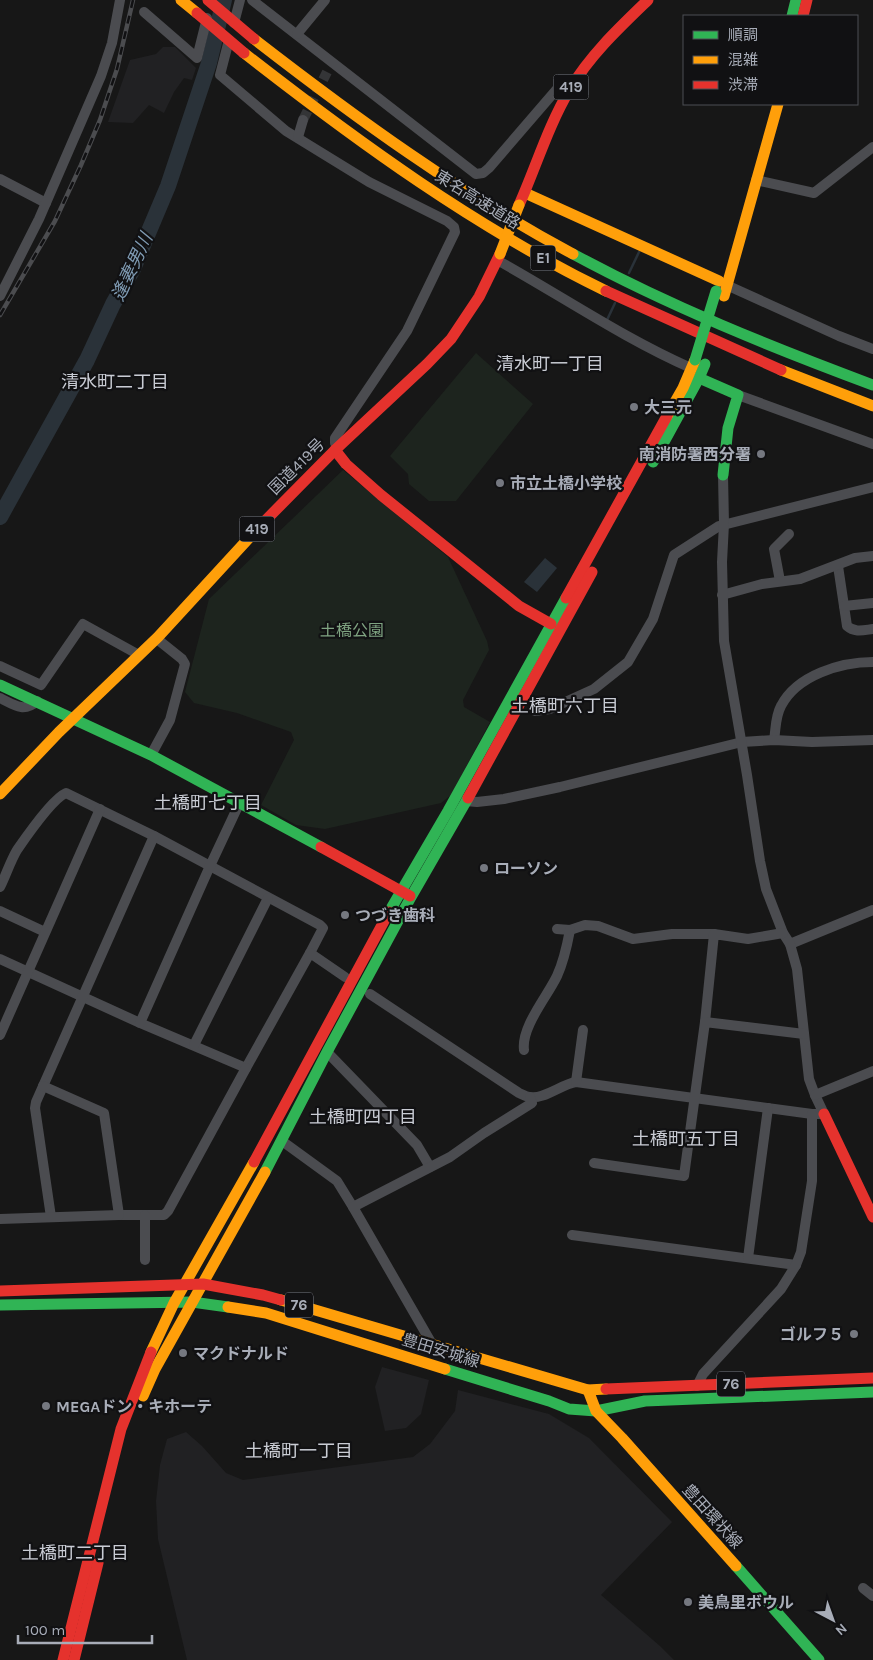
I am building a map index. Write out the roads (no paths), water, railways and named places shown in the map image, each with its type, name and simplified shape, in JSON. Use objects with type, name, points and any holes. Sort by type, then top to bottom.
[{"type":"main road","name":"東名高速道路","points":[[181,0],[244,54],[302,99],[428,187],[537,255],[627,302],[673,323],[801,379],[873,406]]},
{"type":"main road","name":"東名高速道路","points":[[209,0],[312,85],[429,168],[546,239],[681,308],[808,361],[873,385]]},
{"type":"main road","name":"419","points":[[525,193],[548,132],[570,89],[588,63],[606,42],[648,0]]},
{"type":"main road","points":[[792,15],[796,0]]},
{"type":"main road","points":[[803,15],[808,0]]},
{"type":"main road","points":[[721,288],[768,105]]},
{"type":"main road","points":[[63,1660],[121,1429],[144,1366],[174,1302],[406,894],[466,801],[699,378],[699,364],[778,105]]},
{"type":"main road","points":[[525,193],[721,288]]},
{"type":"main road","name":"国道419号","points":[[0,794],[156,639],[262,523],[334,450],[427,364],[451,339],[479,297],[525,193]]},
{"type":"main road","points":[[74,1660],[131,1430],[155,1370],[282,1142],[448,811],[683,388],[699,364]]},
{"type":"main road","points":[[699,378],[738,395],[728,428],[723,475]]},
{"type":"main road","points":[[334,450],[346,464],[381,496],[519,606],[551,624]]},
{"type":"main road","points":[[0,684],[151,755],[406,894]]},
{"type":"main road","points":[[824,1114],[873,1216]]},
{"type":"main road","name":"豊田安城線","points":[[0,1291],[186,1283],[203,1284],[263,1296],[588,1390],[873,1378]]},
{"type":"main road","name":"豊田安城線","points":[[0,1305],[192,1302],[266,1313],[540,1398],[569,1409],[596,1411],[644,1401],[873,1392]]},
{"type":"main road","name":"豊田環状線","points":[[588,1390],[596,1411],[819,1660]]},
{"type":"street","points":[[0,296],[46,203],[101,76],[112,43],[120,0]]},
{"type":"street","points":[[144,12],[196,58],[209,0]]},
{"type":"street","points":[[240,0],[220,75],[286,131],[369,182],[448,221],[454,227],[455,232],[407,331],[335,438],[334,450]]},
{"type":"street","points":[[252,0],[476,174],[483,173],[489,168],[557,88],[570,89]]},
{"type":"street","points":[[297,34],[325,0]]},
{"type":"street","points":[[328,72],[332,61]]},
{"type":"street","points":[[298,137],[303,120]]},
{"type":"street","points":[[756,180],[814,193],[873,147]]},
{"type":"street","points":[[0,179],[46,203]]},
{"type":"street","points":[[498,257],[617,331],[660,354],[699,364]]},
{"type":"street","points":[[721,288],[873,349]]},
{"type":"street","points":[[738,395],[873,444]]},
{"type":"street","points":[[370,994],[519,1093],[530,1097],[537,1097],[576,1082],[812,1114],[824,1114],[809,1078],[798,977],[790,944],[766,889],[760,861],[724,641],[722,595],[723,475]]},
{"type":"street","points":[[535,711],[550,709],[594,689],[628,662],[653,619],[674,555],[724,524],[873,487]]},
{"type":"street","points":[[780,581],[774,549],[790,534]]},
{"type":"street","points":[[722,595],[780,581],[800,579],[856,558],[873,556]]},
{"type":"street","points":[[838,566],[848,626],[851,630],[873,629]]},
{"type":"street","points":[[844,606],[873,603]]},
{"type":"street","points":[[0,666],[41,685],[83,624],[139,655]]},
{"type":"street","points":[[151,755],[170,720],[185,664],[182,659],[156,639]]},
{"type":"street","points":[[774,740],[776,722],[781,706],[787,697],[808,679],[833,668],[848,664],[873,662]]},
{"type":"street","points":[[0,698],[22,708],[31,707],[37,701]]},
{"type":"street","points":[[466,801],[477,802],[504,799],[742,742],[774,740],[812,742],[873,740]]},
{"type":"street","points":[[0,886],[16,851],[37,823],[66,793],[154,836],[323,928],[168,1212],[164,1215],[0,1219]]},
{"type":"street","points":[[140,1023],[240,802]]},
{"type":"street","points":[[0,1035],[100,809]]},
{"type":"street","points":[[51,1217],[35,1108],[154,836]]},
{"type":"street","points":[[194,1045],[268,898]]},
{"type":"street","points":[[790,944],[873,910]]},
{"type":"street","points":[[0,911],[45,932]]},
{"type":"street","points":[[557,929],[570,930],[585,925],[598,926],[633,939],[672,934],[714,934],[748,938],[784,933]]},
{"type":"street","points":[[524,1050],[524,1035],[557,977],[564,960],[570,930]]},
{"type":"street","points":[[594,1163],[684,1176],[705,1022],[714,934]]},
{"type":"street","points":[[310,953],[345,977]]},
{"type":"street","points":[[0,959],[140,1023],[246,1068]]},
{"type":"street","points":[[705,1022],[804,1034]]},
{"type":"street","points":[[576,1082],[583,1030]]},
{"type":"street","points":[[327,1052],[417,1145],[430,1167]]},
{"type":"street","points":[[815,1094],[873,1071]]},
{"type":"street","points":[[44,1086],[104,1113],[119,1215]]},
{"type":"street","points":[[353,1207],[450,1156],[524,1109],[532,1103],[530,1097]]},
{"type":"street","points":[[748,1258],[768,1108]]},
{"type":"street","points":[[697,1386],[703,1374],[781,1289],[796,1265],[801,1252],[812,1181],[812,1114]]},
{"type":"street","points":[[282,1142],[337,1181],[432,1344]]},
{"type":"street","points":[[145,1215],[145,1260]]},
{"type":"street","points":[[572,1235],[796,1265]]},
{"type":"street","points":[[863,1588],[873,1596]]},
{"type":"waterway","name":"逢妻男川","points":[[0,517],[87,360],[113,304],[133,269],[168,186],[209,63],[224,0]]},
{"type":"waterway","points":[[629,273],[639,252]]},
{"type":"waterway","points":[[607,320],[615,303]]},
{"type":"tunnel","points":[[303,120],[327,72]]},
{"type":"railway","points":[[0,315],[55,221],[81,165],[100,120],[117,69],[133,0]]},
{"type":"place","name":"大三元","points":[[634,407]]},
{"type":"place","name":"南消防署西分署","points":[[761,454]]},
{"type":"place","name":"市立土橋小学校","points":[[500,483]]},
{"type":"place","name":"ローソン","points":[[484,868]]},
{"type":"place","name":"つづき歯科","points":[[345,915]]},
{"type":"place","name":"ゴルフ５","points":[[854,1334]]},
{"type":"place","name":"マクドナルド","points":[[183,1353]]},
{"type":"place","name":"MEGAドン・キホーテ","points":[[46,1406]]},
{"type":"place","name":"美鳥里ボウル","points":[[688,1602]]},
{"type":"district","name":"清水町一丁目","points":[[550,364]]},
{"type":"district","name":"清水町二丁目","points":[[115,382]]},
{"type":"district","name":"土橋町六丁目","points":[[565,706]]},
{"type":"district","name":"土橋町七丁目","points":[[208,803]]},
{"type":"district","name":"土橋町四丁目","points":[[363,1117]]},
{"type":"district","name":"土橋町五丁目","points":[[686,1139]]},
{"type":"district","name":"土橋町一丁目","points":[[299,1451]]},
{"type":"district","name":"土橋町二丁目","points":[[75,1553]]},
{"type":"park label","name":"土橋公園","points":[[352,630]]}]
